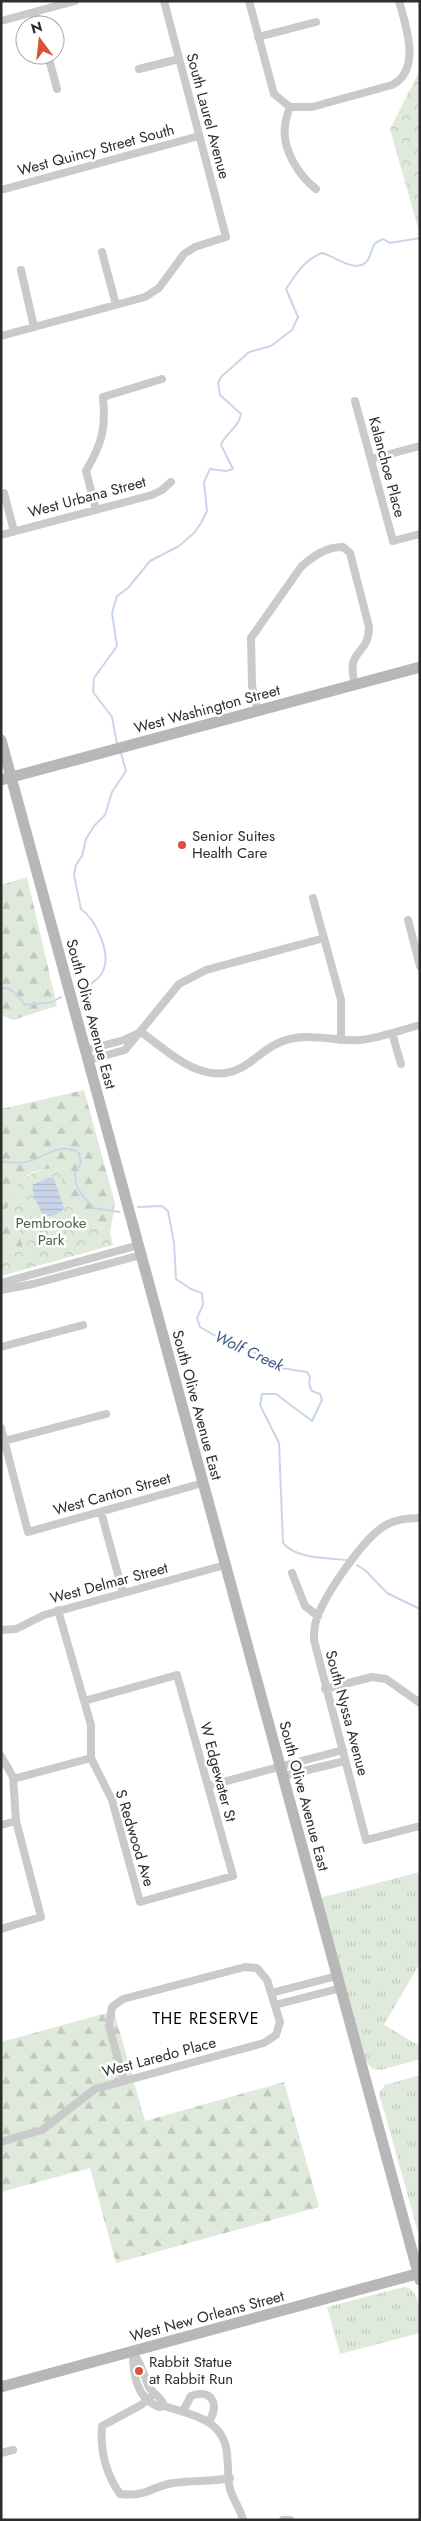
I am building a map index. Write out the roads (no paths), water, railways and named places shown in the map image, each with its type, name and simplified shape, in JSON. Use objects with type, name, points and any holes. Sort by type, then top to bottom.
[{"type":"street","points":[[1,21],[75,1]]},
{"type":"street","name":"South Laurel Avenue","points":[[116,305],[144,297],[159,288],[184,254],[195,247],[226,237],[164,1]]},
{"type":"street","points":[[249,1],[274,94],[290,107],[312,107],[392,85],[408,73],[412,64],[412,50],[400,1]]},
{"type":"street","points":[[258,37],[316,22]]},
{"type":"street","points":[[139,69],[179,59]]},
{"type":"street","points":[[51,65],[57,89]]},
{"type":"street","points":[[290,107],[284,126],[289,151],[303,178],[316,189]]},
{"type":"street","name":"West Quincy Street South","points":[[1,190],[199,136]]},
{"type":"street","points":[[1,336],[116,305],[102,252]]},
{"type":"street","points":[[21,270],[34,327]]},
{"type":"street","points":[[96,510],[86,471],[100,445],[104,412],[103,397],[162,379]]},
{"type":"street","name":"Kalanchoe Place","points":[[355,401],[393,542],[420,534]]},
{"type":"street","points":[[371,459],[420,446]]},
{"type":"street","name":"West Urbana Street","points":[[8,533],[152,495],[162,490],[171,482]]},
{"type":"street","points":[[1,540],[8,533],[4,493]]},
{"type":"street","points":[[258,711],[252,686],[251,638],[301,567],[310,559],[333,547],[343,547],[350,553],[368,626],[369,637],[351,664],[355,685]]},
{"type":"street","name":"West Washington Street","points":[[6,779],[420,667]]},
{"type":"street","name":"South Olive Avenue East","points":[[1,740],[6,779],[87,1055],[419,2275]]},
{"type":"street","points":[[313,898],[341,1000],[341,1040]]},
{"type":"street","points":[[408,920],[420,966]]},
{"type":"street","points":[[87,1055],[141,1032],[179,984],[206,970],[324,938]]},
{"type":"street","points":[[141,1032],[192,1069],[214,1074],[236,1070],[271,1046],[286,1040],[310,1037],[361,1040],[420,1025]]},
{"type":"street","points":[[392,1033],[401,1064]]},
{"type":"street","points":[[1,1283],[140,1250]]},
{"type":"street","points":[[1,1290],[33,1284],[140,1250]]},
{"type":"street","points":[[1,1347],[83,1325]]},
{"type":"street","points":[[1,1428],[4,1441],[106,1414]]},
{"type":"street","name":"West Canton Street","points":[[4,1441],[28,1532],[203,1483]]},
{"type":"street","points":[[102,1512],[123,1593]]},
{"type":"street","name":"South Nyssa Avenue","points":[[420,1518],[397,1520],[374,1532],[329,1594],[318,1616],[314,1640],[325,1689],[366,1840],[420,1826]]},
{"type":"street","name":"West Delmar Street","points":[[1,1630],[16,1629],[58,1610],[225,1565]]},
{"type":"street","points":[[292,1573],[305,1606],[318,1616]]},
{"type":"street","name":"S Redwood Ave","points":[[58,1610],[91,1725],[92,1758],[112,1800],[140,1902]]},
{"type":"street","name":"W Edgewater St","points":[[84,1701],[177,1676],[208,1786],[233,1876],[140,1902]]},
{"type":"street","points":[[325,1689],[372,1677],[386,1679],[420,1703]]},
{"type":"street","points":[[282,1772],[343,1750]]},
{"type":"street","points":[[1,1756],[13,1779],[16,1821],[41,1917],[1,1929]]},
{"type":"street","points":[[13,1779],[92,1758]]},
{"type":"street","points":[[208,1786],[346,1761]]},
{"type":"street","points":[[1,1825],[16,1821]]},
{"type":"street","points":[[124,2081],[109,2026],[112,2007],[123,1999],[245,1967],[257,1968],[267,1980],[275,2005],[341,1988]]},
{"type":"street","points":[[271,1993],[337,1976]]},
{"type":"street","name":"West Laredo Place","points":[[1,2142],[42,2130],[95,2089],[264,2042],[276,2035],[280,2022],[275,2005]]},
{"type":"street","name":"West New Orleans Street","points":[[1,2387],[419,2275]]},
{"type":"street","points":[[133,2352],[143,2366],[145,2376],[154,2394],[163,2402],[164,2406]]},
{"type":"street","points":[[133,2352],[135,2378],[146,2400],[159,2407],[164,2406],[183,2411],[209,2421],[220,2433],[226,2445],[230,2478],[228,2484],[243,2520]]},
{"type":"street","points":[[135,2378],[145,2376]]},
{"type":"street","points":[[154,2394],[102,2426],[101,2445],[108,2476],[120,2494],[144,2494],[171,2483],[206,2482],[230,2478]]},
{"type":"street","points":[[183,2411],[191,2396],[206,2394],[215,2403],[213,2415],[209,2421]]},
{"type":"street","points":[[1,2453],[12,2450]]},
{"type":"street","points":[[283,2520],[290,2520]]},
{"type":"water","points":[[48,1178],[54,1179],[64,1208],[58,1214],[49,1216],[43,1215],[34,1197],[32,1185]]},
{"type":"waterway","points":[[117,744],[112,717],[93,692],[94,678],[117,646],[112,613],[117,596],[128,588],[150,561],[179,546],[194,533],[201,523],[207,511],[204,482],[210,469],[226,471],[233,469],[221,445],[237,423],[241,414],[220,395],[218,383],[221,377],[249,352],[271,346],[292,330],[298,317],[286,289],[310,259],[322,253],[347,264],[359,266],[369,258],[375,243],[383,239],[390,243],[420,238]]},
{"type":"waterway","points":[[81,992],[101,975],[105,964],[105,955],[101,937],[92,920],[81,909],[74,875],[76,865],[82,856],[86,839],[94,826],[105,815],[112,792],[126,771],[121,753]]},
{"type":"waterway","points":[[1,988],[12,991],[25,1005],[52,1002],[61,997]]},
{"type":"waterway","name":"Wolf Creek","points":[[1,1161],[26,1162],[52,1151],[65,1149],[79,1153],[81,1163],[75,1173],[76,1184],[82,1195],[94,1208],[119,1212]]},
{"type":"waterway","name":"Wolf Creek","points":[[138,1207],[162,1206],[168,1211],[174,1243],[176,1279],[191,1289],[202,1293],[203,1305],[197,1318],[200,1327],[226,1342],[273,1359],[281,1368],[307,1372],[310,1377],[309,1384],[312,1391],[320,1394],[322,1400],[312,1421],[276,1394],[262,1394],[260,1405],[279,1443],[283,1543],[304,1555],[346,1560]]},
{"type":"waterway","name":"Wolf Creek","points":[[357,1565],[366,1571],[387,1593],[420,1609]]},
{"type":"place","name":"Senior Suites Health Care","points":[[182,845]]},
{"type":"place","name":"Rabbit Statue at Rabbit Run","points":[[139,2371]]},
{"type":"district","name":"THE RESERVE","points":[[206,2018]]},
{"type":"park label","name":"Pembrooke Park","points":[[51,1232]]}]
